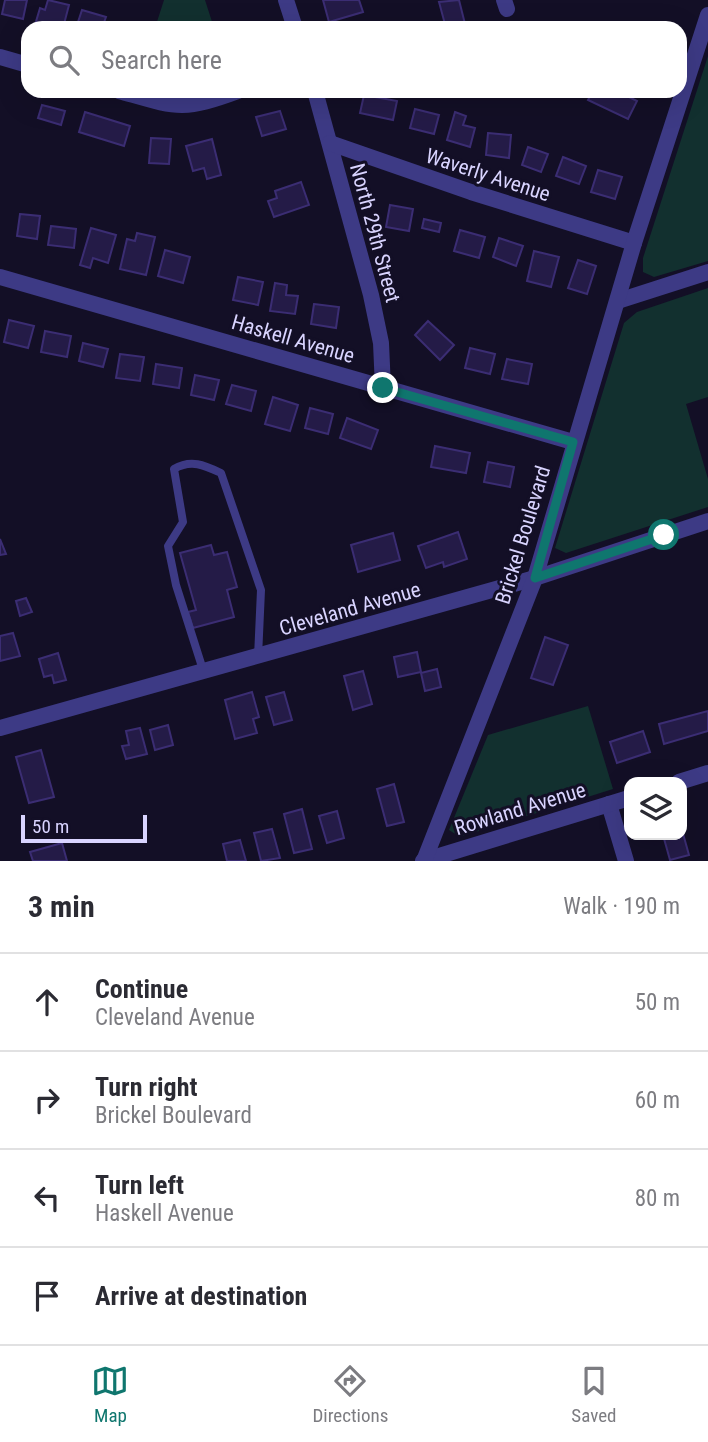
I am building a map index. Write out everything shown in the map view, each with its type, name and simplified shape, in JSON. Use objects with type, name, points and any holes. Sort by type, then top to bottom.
[{"type":"street","points":[[286,0],[293,21]]},
{"type":"street","name":"Brickel Boulevard","points":[[687,80],[708,15]]},
{"type":"street","points":[[0,57],[21,63]]},
{"type":"street","points":[[143,98],[174,107],[198,106],[219,98]]},
{"type":"street","name":"North 29th Street","points":[[316,98],[381,343],[383,388]]},
{"type":"street","name":"Brickel Boulevard","points":[[424,861],[535,578],[573,442],[681,98]]},
{"type":"street","name":"Waverly Avenue","points":[[330,143],[471,192],[634,243]]},
{"type":"street","points":[[618,301],[708,272]]},
{"type":"street","name":"Haskell Avenue","points":[[0,276],[573,442]]},
{"type":"street","name":"Cleveland Avenue","points":[[0,728],[204,673],[535,578],[708,521]]},
{"type":"street","points":[[687,780],[708,773]]},
{"type":"street","name":"Rowland Avenue","points":[[424,861],[624,800]]},
{"type":"street","points":[[609,804],[626,861]]},
{"type":"lane","points":[[204,673],[176,585],[168,546],[183,522],[174,469],[181,465],[205,466],[221,473],[261,590],[258,657]]},
{"type":"green space","points":[[164,0],[205,0],[212,21],[157,21]]},
{"type":"green space","points":[[708,56],[708,261],[654,277],[643,272],[643,258]]},
{"type":"green space","points":[[708,288],[708,397],[686,404],[708,479],[708,507],[566,553],[555,548],[624,323],[637,312]]},
{"type":"green space","points":[[588,706],[613,789],[460,837],[449,830],[488,735]]},
{"type":"building","points":[[5,0],[27,0],[23,19],[2,14]]},
{"type":"building","points":[[48,0],[69,5],[65,21],[36,21],[40,8],[45,10]]},
{"type":"building","points":[[323,0],[359,0],[363,12],[329,21]]},
{"type":"building","points":[[459,0],[464,21],[444,21],[439,2]]},
{"type":"building","points":[[82,10],[106,17],[105,21],[78,21]]},
{"type":"building","points":[[363,98],[397,101],[393,120],[360,113]]},
{"type":"building","points":[[631,98],[637,101],[628,119],[588,100]]},
{"type":"building","points":[[42,105],[65,111],[61,125],[38,118]]},
{"type":"building","points":[[415,109],[439,115],[434,134],[410,128]]},
{"type":"building","points":[[280,111],[286,129],[262,136],[256,117]]},
{"type":"building","points":[[85,112],[130,126],[124,146],[79,132]]},
{"type":"building","points":[[455,112],[466,116],[463,125],[475,128],[470,147],[447,140]]},
{"type":"building","points":[[488,133],[511,135],[509,158],[486,155]]},
{"type":"building","points":[[151,138],[171,139],[169,164],[149,163]]},
{"type":"building","points":[[212,139],[221,175],[207,179],[204,168],[193,171],[186,146]]},
{"type":"building","points":[[528,147],[548,154],[541,172],[522,165]]},
{"type":"building","points":[[563,157],[586,166],[579,184],[556,176]]},
{"type":"building","points":[[598,170],[622,177],[615,199],[591,192]]},
{"type":"building","points":[[301,182],[309,205],[274,217],[268,201],[277,198],[275,191]]},
{"type":"building","points":[[390,205],[413,209],[409,231],[386,227]]},
{"type":"building","points":[[20,214],[40,216],[37,239],[17,236]]},
{"type":"building","points":[[424,219],[441,223],[439,232],[422,228]]},
{"type":"building","points":[[51,226],[76,229],[74,248],[48,245]]},
{"type":"building","points":[[91,228],[116,235],[108,263],[93,258],[90,268],[80,265]]},
{"type":"building","points":[[460,230],[485,237],[479,258],[454,251]]},
{"type":"building","points":[[137,233],[155,237],[146,275],[120,269],[127,239],[135,241]]},
{"type":"building","points":[[499,238],[523,246],[516,266],[493,257]]},
{"type":"building","points":[[165,250],[190,257],[183,283],[158,276]]},
{"type":"building","points":[[534,251],[559,257],[551,287],[527,281]]},
{"type":"building","points":[[578,260],[596,266],[587,294],[568,288]]},
{"type":"building","points":[[238,277],[263,282],[258,305],[233,300]]},
{"type":"building","points":[[275,283],[287,285],[286,295],[298,296],[295,314],[270,311]]},
{"type":"building","points":[[314,304],[339,307],[336,328],[311,324]]},
{"type":"building","points":[[9,320],[34,326],[28,348],[4,342]]},
{"type":"building","points":[[428,321],[454,345],[440,360],[415,335]]},
{"type":"building","points":[[45,331],[71,336],[67,357],[41,352]]},
{"type":"building","points":[[83,343],[108,349],[103,367],[79,361]]},
{"type":"building","points":[[470,348],[495,354],[490,374],[465,368]]},
{"type":"building","points":[[120,354],[144,357],[140,381],[116,378]]},
{"type":"building","points":[[507,359],[532,364],[528,384],[502,379]]},
{"type":"building","points":[[156,364],[182,368],[179,388],[153,384]]},
{"type":"building","points":[[195,375],[219,380],[214,400],[191,395]]},
{"type":"building","points":[[232,385],[256,391],[251,411],[226,404]]},
{"type":"building","points":[[273,397],[298,405],[290,431],[265,424]]},
{"type":"building","points":[[310,408],[333,414],[328,434],[305,428]]},
{"type":"building","points":[[347,418],[378,430],[371,449],[340,438]]},
{"type":"building","points":[[435,446],[470,453],[466,473],[431,467]]},
{"type":"building","points":[[488,462],[514,467],[510,487],[484,482]]},
{"type":"building","points":[[458,532],[467,559],[444,567],[443,562],[426,568],[418,546]]},
{"type":"building","points":[[393,533],[400,560],[358,572],[351,545]]},
{"type":"building","points":[[0,539],[6,554],[0,555]]},
{"type":"building","points":[[211,545],[214,555],[227,552],[237,587],[227,590],[234,617],[193,628],[188,612],[196,610],[180,553]]},
{"type":"building","points":[[26,598],[32,612],[20,616],[16,601]]},
{"type":"building","points":[[13,633],[20,656],[0,661],[0,636]]},
{"type":"building","points":[[545,637],[568,645],[553,685],[531,678]]},
{"type":"building","points":[[417,652],[421,672],[398,677],[394,657]]},
{"type":"building","points":[[58,653],[66,680],[54,683],[52,675],[44,677],[39,659]]},
{"type":"building","points":[[437,669],[441,687],[425,691],[421,673]]},
{"type":"building","points":[[363,671],[372,704],[353,710],[344,676]]},
{"type":"building","points":[[252,692],[259,717],[253,719],[257,733],[235,739],[225,700]]},
{"type":"building","points":[[284,692],[292,720],[274,725],[266,697]]},
{"type":"building","points":[[708,711],[708,731],[664,744],[659,724]]},
{"type":"building","points":[[168,725],[173,745],[155,750],[150,730]]},
{"type":"building","points":[[140,728],[147,754],[126,759],[122,746],[129,745],[126,731]]},
{"type":"building","points":[[643,731],[650,752],[617,763],[610,742]]},
{"type":"building","points":[[41,750],[54,797],[29,803],[16,757]]},
{"type":"building","points":[[394,784],[404,822],[387,826],[377,789]]},
{"type":"building","points":[[302,809],[312,849],[294,853],[284,814]]},
{"type":"building","points":[[337,811],[344,838],[327,843],[319,816]]},
{"type":"building","points":[[272,829],[280,858],[261,861],[254,833]]},
{"type":"building","points":[[240,840],[246,861],[227,861],[223,844]]},
{"type":"building","points":[[664,840],[685,840],[689,855],[670,860]]},
{"type":"building","points":[[62,843],[67,861],[33,861],[30,852]]},
{"type":"route","points":[[383,388],[573,442],[535,578],[664,535]]}]
